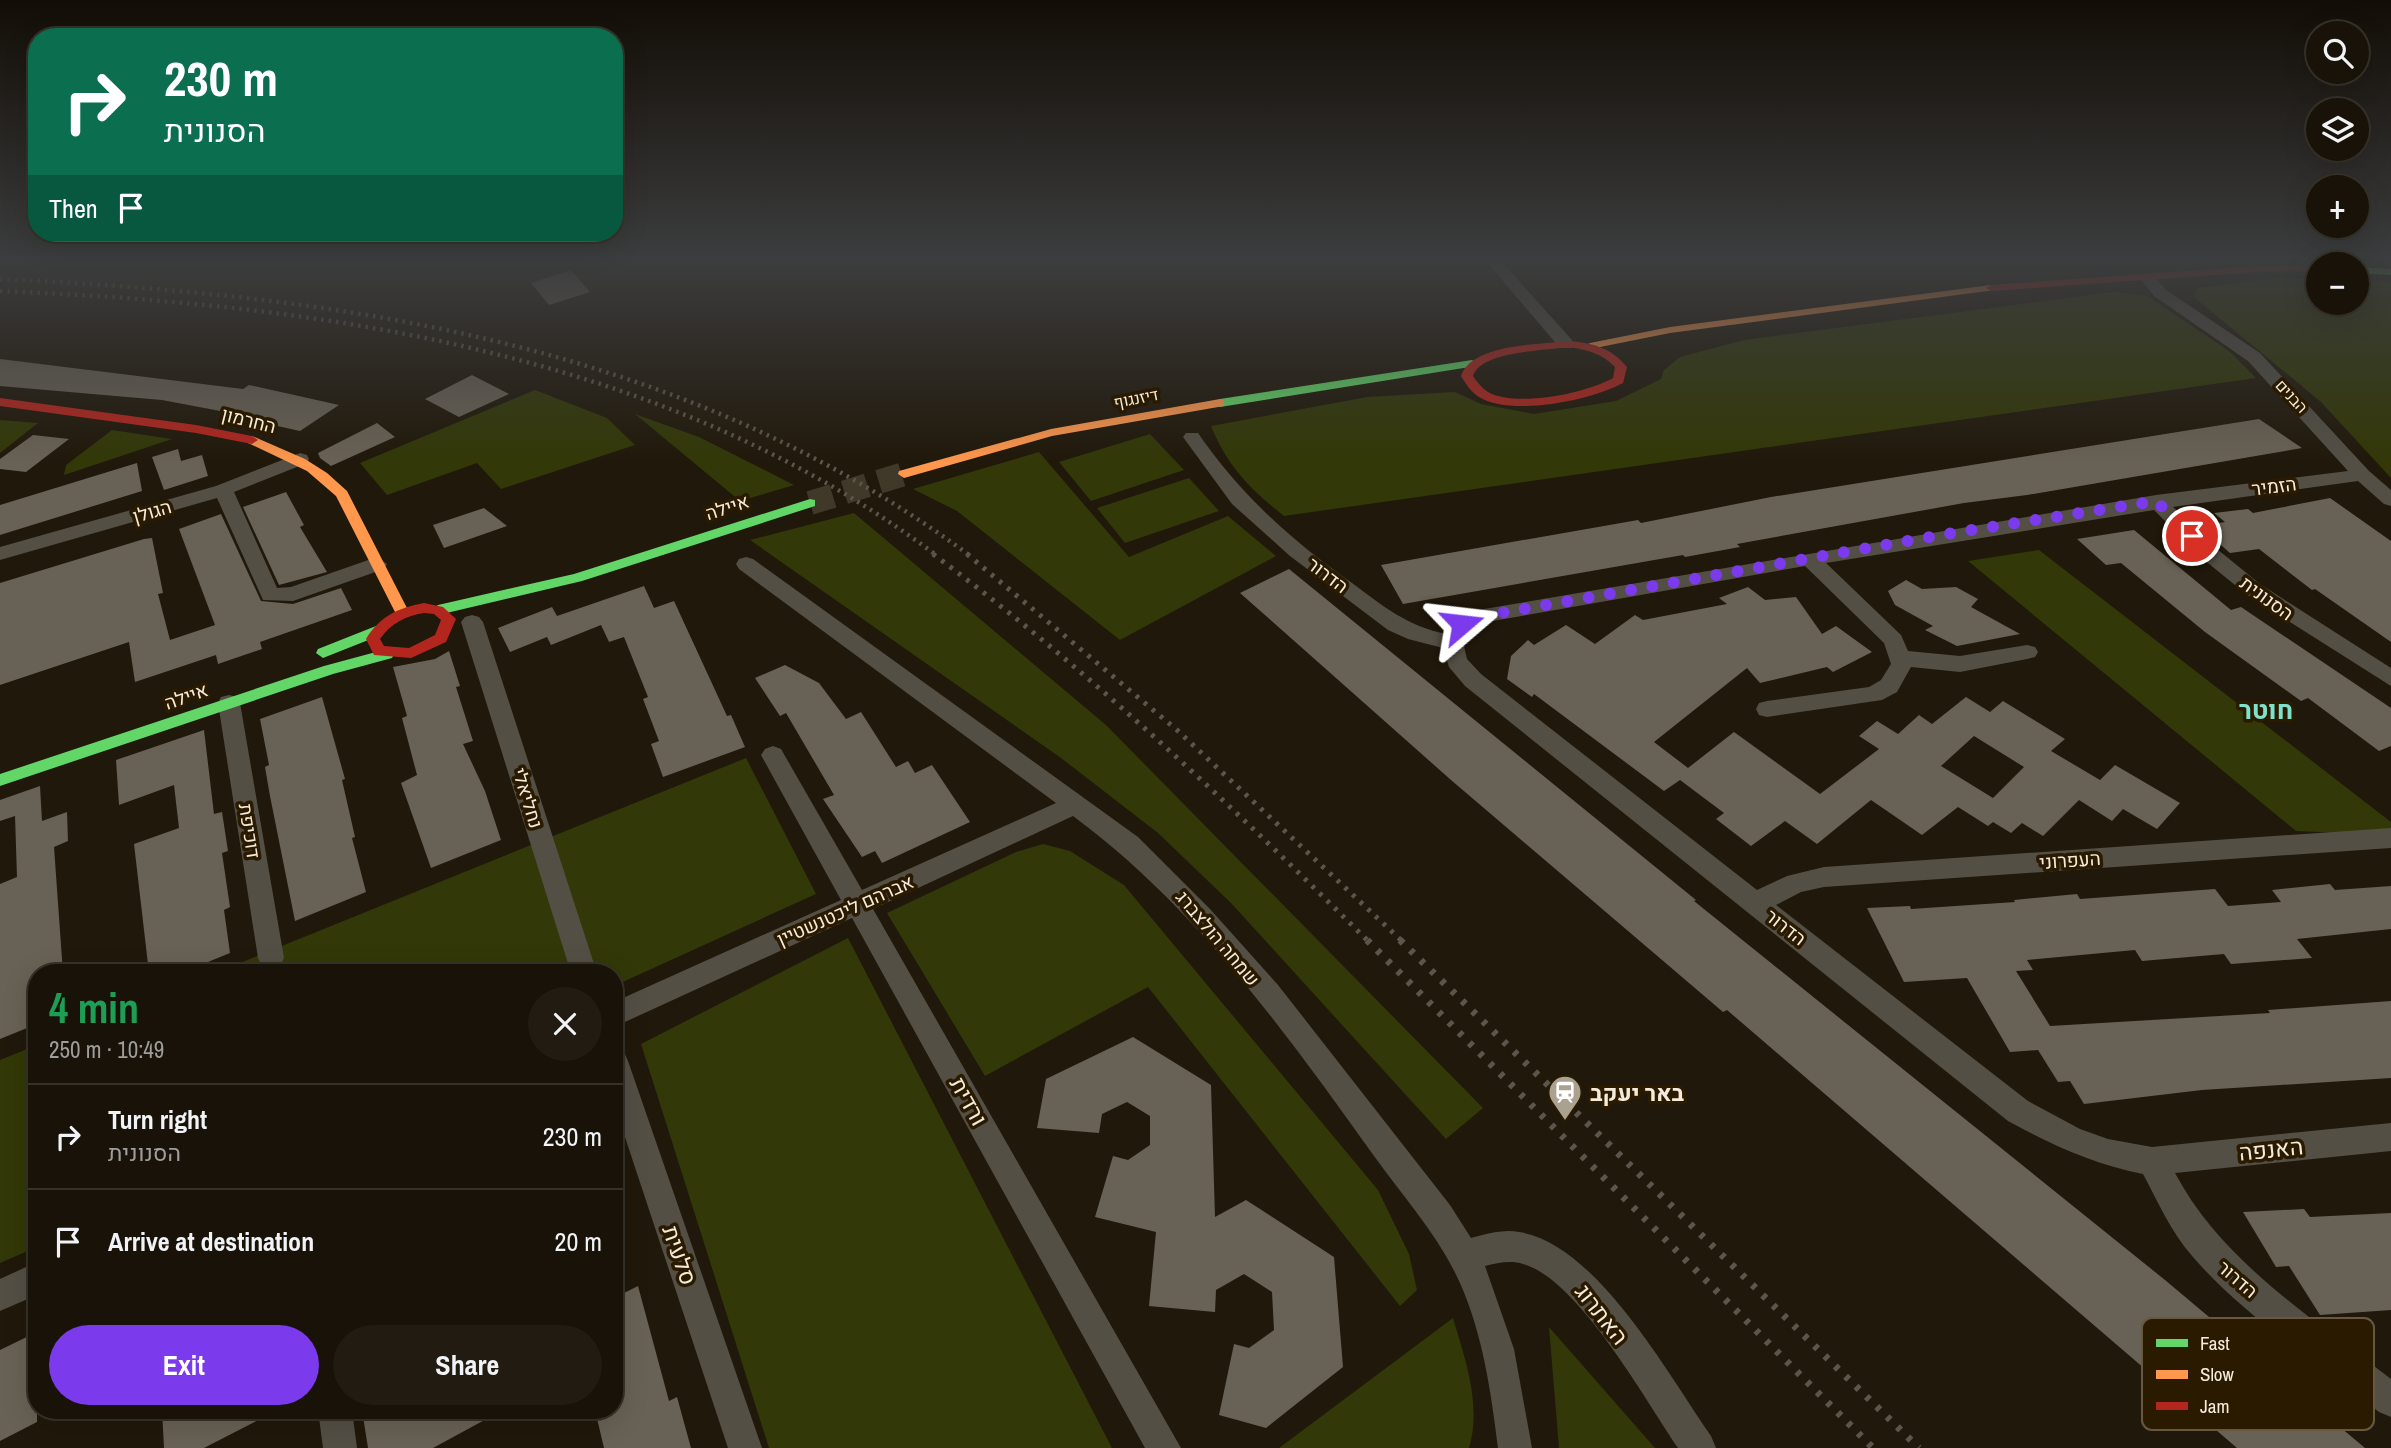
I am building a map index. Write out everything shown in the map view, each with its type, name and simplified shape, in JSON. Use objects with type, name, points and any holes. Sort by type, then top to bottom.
[{"type":"street","points":[[1552,329],[1566,344]]},
{"type":"street","points":[[1590,346],[1681,329]]},
{"type":"street","name":"הבנים","points":[[2212,329],[2254,357],[2362,475],[2391,499]]},
{"type":"street","points":[[1590,346],[1609,355],[1621,367],[1670,330]]},
{"type":"street","name":"דיזנגוף","points":[[904,474],[1051,433],[1123,418],[1472,364],[1490,355],[1566,344],[1590,346]]},
{"type":"street","points":[[1472,364],[1467,376],[1477,390]]},
{"type":"street","name":"דיזנגוף","points":[[1380,379],[1441,382],[1477,390],[1499,400],[1526,402],[1605,388],[1619,380],[1621,367]]},
{"type":"street","name":"החרמון","points":[[0,402],[251,439],[300,459],[328,478],[342,494],[402,612]]},
{"type":"street","name":"הדרור","points":[[1192,437],[1204,458],[1239,502],[1309,561],[1396,626],[1419,636],[1452,642],[1457,662],[1474,680],[2018,1111],[2072,1140],[2108,1153],[2152,1161],[2180,1214],[2203,1245],[2235,1278],[2286,1318]]},
{"type":"street","name":"הגולן","points":[[0,554],[223,490],[300,459]]},
{"type":"street","name":"הזמיר","points":[[1452,642],[1462,624],[1484,616],[1809,558],[2156,501],[2362,475]]},
{"type":"street","points":[[223,490],[271,595],[293,594],[377,564]]},
{"type":"street","name":"הסנונית","points":[[2156,501],[2210,554],[2253,589],[2391,678]]},
{"type":"street","name":"איילה","points":[[402,612],[424,608],[438,610],[577,578],[810,503]]},
{"type":"street","points":[[1767,709],[1874,694],[1889,686],[1899,675],[1902,664],[1893,640],[1809,558]]},
{"type":"street","name":"שמחה הולצברג","points":[[746,564],[1129,844],[1181,893],[1343,1089],[1403,1171],[1444,1220],[1464,1256],[1497,1337],[1506,1376],[1515,1448]]},
{"type":"street","name":"איילה","points":[[504,612],[577,578]]},
{"type":"street","points":[[438,610],[449,619],[444,634]]},
{"type":"street","points":[[304,659],[376,631],[402,612]]},
{"type":"street","points":[[444,634],[477,621]]},
{"type":"street","name":"נחליאלי","points":[[477,621],[581,964]]},
{"type":"street","points":[[376,631],[375,645],[387,654]]},
{"type":"street","name":"איילה","points":[[0,780],[387,654],[420,651],[444,634]]},
{"type":"street","points":[[1900,658],[1960,664],[2027,652]]},
{"type":"street","name":"דוכיפת","points":[[229,704],[271,958]]},
{"type":"street","name":"ורדית","points":[[773,755],[1164,1448]]},
{"type":"street","name":"אברהם ליכטנשטיין","points":[[623,1011],[1076,804]]},
{"type":"street","name":"העפרוני","points":[[1755,903],[1796,883],[1824,877],[2391,838]]},
{"type":"street","name":"סלעית","points":[[623,1088],[745,1448]]},
{"type":"street","name":"האנפה","points":[[2152,1161],[2391,1137]]},
{"type":"street","name":"האתרוג","points":[[1464,1256],[1515,1247],[1550,1259],[1570,1274],[1608,1319],[1699,1448]]},
{"type":"street","points":[[0,1295],[28,1282]]},
{"type":"street","name":"הדרור","points":[[2374,1387],[2391,1400]]},
{"type":"street","points":[[336,1419],[340,1448]]},
{"type":"green space","points":[[1832,329],[2196,329],[2229,351],[2256,378],[1284,516],[1261,497],[1232,465],[1211,426],[1367,397],[1455,392],[1481,404],[1534,414],[1616,401],[1661,379],[1664,370],[1680,357],[1744,340]]},
{"type":"green space","points":[[2232,329],[2391,329],[2391,478],[2321,402]]},
{"type":"green space","points":[[535,390],[607,418],[635,445],[501,489],[477,463],[387,495],[360,463]]},
{"type":"green space","points":[[635,414],[699,437],[794,485],[740,501]]},
{"type":"green space","points":[[0,420],[38,423],[0,453]]},
{"type":"green space","points":[[112,430],[172,439],[64,475],[66,465]]},
{"type":"green space","points":[[1150,434],[1184,470],[1091,501],[1059,462]]},
{"type":"green space","points":[[1039,452],[1129,557],[1228,516],[1276,556],[1120,640],[957,511],[913,489]]},
{"type":"green space","points":[[1189,478],[1219,511],[1125,543],[1097,508]]},
{"type":"green space","points":[[854,513],[1106,725],[1483,1108],[1446,1139],[1231,903],[1158,833],[1061,758],[750,540]]},
{"type":"green space","points":[[2039,550],[2391,822],[2391,835],[2296,831],[1968,561]]},
{"type":"green space","points":[[746,758],[816,894],[623,982],[623,964],[237,964]]},
{"type":"green space","points":[[1043,844],[1070,851],[1124,885],[1378,1190],[1409,1254],[1417,1290],[1400,1306],[1148,987],[985,1076],[887,913],[1016,852]]},
{"type":"green space","points":[[848,938],[1112,1448],[769,1448],[641,1044]]},
{"type":"green space","points":[[28,1049],[28,1251],[0,1263],[0,1060]]},
{"type":"green space","points":[[1453,1318],[1473,1399],[1473,1432],[1469,1448],[1279,1448]]},
{"type":"green space","points":[[1549,1327],[1655,1448],[1559,1448]]},
{"type":"building","points":[[0,359],[243,389],[249,385],[339,405],[300,431],[233,416],[236,414],[162,400],[0,386]]},
{"type":"building","points":[[472,375],[509,394],[459,417],[425,399]]},
{"type":"building","points":[[2259,419],[2302,448],[2027,495],[1964,503],[1737,544],[1740,547],[1685,557],[1683,555],[1403,604],[1381,565],[1638,520],[1641,523],[1771,497]]},
{"type":"building","points":[[377,423],[395,437],[331,466],[320,458],[318,453]]},
{"type":"building","points":[[33,435],[69,439],[26,472],[0,469],[0,459]]},
{"type":"building","points":[[178,449],[181,461],[202,455],[208,476],[164,490],[152,457]]},
{"type":"building","points":[[137,463],[142,491],[0,535],[0,505]]},
{"type":"building","points":[[286,492],[304,525],[300,527],[327,572],[279,585],[243,507]]},
{"type":"building","points":[[2330,498],[2391,541],[2391,642],[2315,589],[2312,590],[2259,549],[2230,553],[2199,526],[2225,522],[2214,513],[2248,509],[2253,513]]},
{"type":"building","points":[[484,508],[507,526],[444,548],[433,525]]},
{"type":"building","points":[[221,514],[261,601],[293,604],[341,588],[352,610],[260,642],[262,649],[218,664],[216,655],[135,682],[129,642],[0,685],[0,583],[144,539],[152,538],[163,593],[158,594],[170,640],[215,625],[179,529]]},
{"type":"building","points":[[2134,530],[2231,610],[2241,607],[2391,708],[2391,746],[2379,751],[2308,698],[2301,701],[2205,632],[2121,563],[2106,565],[2077,539]]},
{"type":"building","points":[[1289,569],[1696,900],[1694,901],[2210,1318],[2142,1318],[2142,1366],[1727,1010],[1723,1012],[1451,780],[1240,593]]},
{"type":"building","points":[[1906,580],[1922,589],[1956,587],[1978,599],[1971,607],[2020,634],[1957,646],[1925,630],[1933,626],[1895,605],[1888,591]]},
{"type":"building","points":[[644,586],[654,608],[674,601],[727,716],[731,715],[745,747],[663,777],[651,744],[659,741],[643,699],[648,697],[624,637],[609,642],[601,625],[551,645],[547,637],[510,652],[498,628],[552,607],[557,616]]},
{"type":"building","points":[[1748,587],[1765,600],[1796,597],[1822,634],[1836,626],[1872,652],[1833,672],[1827,667],[1760,683],[1747,668],[1654,742],[1688,768],[1734,732],[1820,794],[1879,749],[1859,736],[1877,721],[1898,734],[1919,715],[1932,724],[1966,697],[1990,712],[2003,701],[2065,739],[2051,751],[2100,780],[2115,765],[2180,803],[2157,829],[2123,809],[2112,821],[2079,800],[2043,836],[2022,823],[2011,833],[1993,822],[1988,826],[1958,807],[1922,835],[1871,800],[1817,844],[1785,821],[1751,846],[1716,819],[1724,813],[1680,780],[1664,791],[1534,694],[1532,697],[1507,679],[1511,656],[1528,640],[1534,645],[1566,625],[1595,644],[1635,615],[1643,620],[1727,604],[1719,598]],"holes":[[[1974,736],[2024,767],[1993,798],[1941,766]]]},
{"type":"building","points":[[449,651],[460,686],[456,687],[473,741],[463,744],[485,791],[501,840],[431,868],[401,783],[417,775],[402,718],[407,716],[393,667],[435,659]]},
{"type":"building","points":[[785,665],[819,683],[846,719],[861,712],[896,767],[908,761],[915,773],[932,765],[970,822],[882,863],[875,851],[862,857],[823,799],[834,795],[786,713],[780,716],[755,678]]},
{"type":"building","points":[[322,697],[345,779],[342,780],[355,837],[352,838],[366,892],[295,921],[270,796],[265,767],[269,765],[260,719]]},
{"type":"building","points":[[204,730],[214,814],[222,812],[228,851],[222,853],[230,907],[224,910],[230,953],[203,964],[148,964],[134,844],[179,828],[174,785],[119,805],[116,760]]},
{"type":"building","points":[[40,786],[42,821],[67,812],[68,841],[54,847],[62,964],[28,964],[28,1028],[0,1039],[0,884],[17,877],[15,816],[0,821],[0,800]]},
{"type":"building","points":[[2330,884],[2335,890],[2391,886],[2391,929],[2297,939],[2312,958],[2231,964],[2224,954],[2142,961],[2135,950],[2027,960],[2033,970],[2016,971],[2050,1026],[2270,1013],[2268,1010],[2391,1001],[2391,1078],[2202,1090],[2084,1104],[2070,1081],[2058,1082],[2038,1050],[2010,1052],[1967,978],[1904,982],[1867,908],[1910,906],[1911,909],[2015,902],[2014,900],[2077,894],[2080,899],[2215,889],[2228,906],[2281,902],[2272,890]]},
{"type":"building","points":[[1133,1037],[1211,1085],[1215,1217],[1246,1200],[1334,1257],[1343,1367],[1266,1428],[1219,1415],[1234,1344],[1249,1348],[1274,1330],[1272,1292],[1244,1274],[1216,1290],[1215,1312],[1149,1306],[1156,1232],[1095,1217],[1113,1156],[1128,1160],[1150,1145],[1150,1116],[1127,1102],[1102,1114],[1099,1133],[1037,1128],[1046,1079]]},
{"type":"building","points":[[2304,1209],[2310,1217],[2391,1213],[2391,1310],[2320,1315],[2289,1266],[2276,1267],[2243,1212]]},
{"type":"building","points":[[638,1286],[669,1401],[677,1397],[691,1448],[604,1448],[597,1419],[623,1419],[623,1294]]},
{"type":"building","points":[[28,1336],[28,1419],[37,1419],[37,1422],[0,1441],[0,1350]]},
{"type":"building","points":[[162,1419],[260,1419],[204,1448],[164,1448]]},
{"type":"building","points":[[363,1419],[486,1419],[433,1448],[368,1448]]},
{"type":"building","points":[[2216,1430],[2344,1430],[2365,1448],[2237,1448]]},
{"type":"tunnel","points":[[810,503],[904,474]]},
{"type":"railway","points":[[377,329],[490,352],[608,387],[723,431],[832,486],[936,555]]},
{"type":"railway","points":[[433,329],[507,344],[628,379],[746,425],[860,483],[969,555]]},
{"type":"railway","points":[[933,554],[1048,644],[1158,740],[1368,941]]},
{"type":"railway","points":[[967,554],[1177,730],[1402,941]]},
{"type":"railway","points":[[1400,940],[1919,1448]]},
{"type":"railway","points":[[1368,941],[1873,1448]]},
{"type":"traffic: fast","points":[[1220,403],[1472,364]]},
{"type":"traffic: fast","points":[[438,610],[577,578],[810,503]]},
{"type":"traffic: fast","points":[[323,653],[376,631]]},
{"type":"traffic: fast","points":[[0,780],[329,670],[387,654]]},
{"type":"traffic: slow","points":[[1590,346],[1681,329]]},
{"type":"traffic: slow","points":[[904,474],[1051,433],[1220,403]]},
{"type":"traffic: slow","points":[[252,440],[312,468],[342,494],[402,612]]},
{"type":"traffic: jam","points":[[1566,344],[1582,345],[1610,356],[1621,367],[1619,380],[1592,392],[1574,396],[1514,401],[1486,396],[1467,376],[1473,365],[1490,355],[1566,344]]},
{"type":"traffic: jam","points":[[0,402],[196,429],[252,440]]},
{"type":"traffic: jam","points":[[424,608],[438,610],[449,619],[441,638],[411,653],[379,651],[373,639],[388,621],[408,611],[424,608]]},
{"type":"place","name":"באר יעקב","points":[[1565,1122]]},
{"type":"district","name":"חוטר","points":[[2266,709]]},
{"type":"route","points":[[1462,624],[1484,616],[1967,530],[2156,501],[2192,536]]}]
